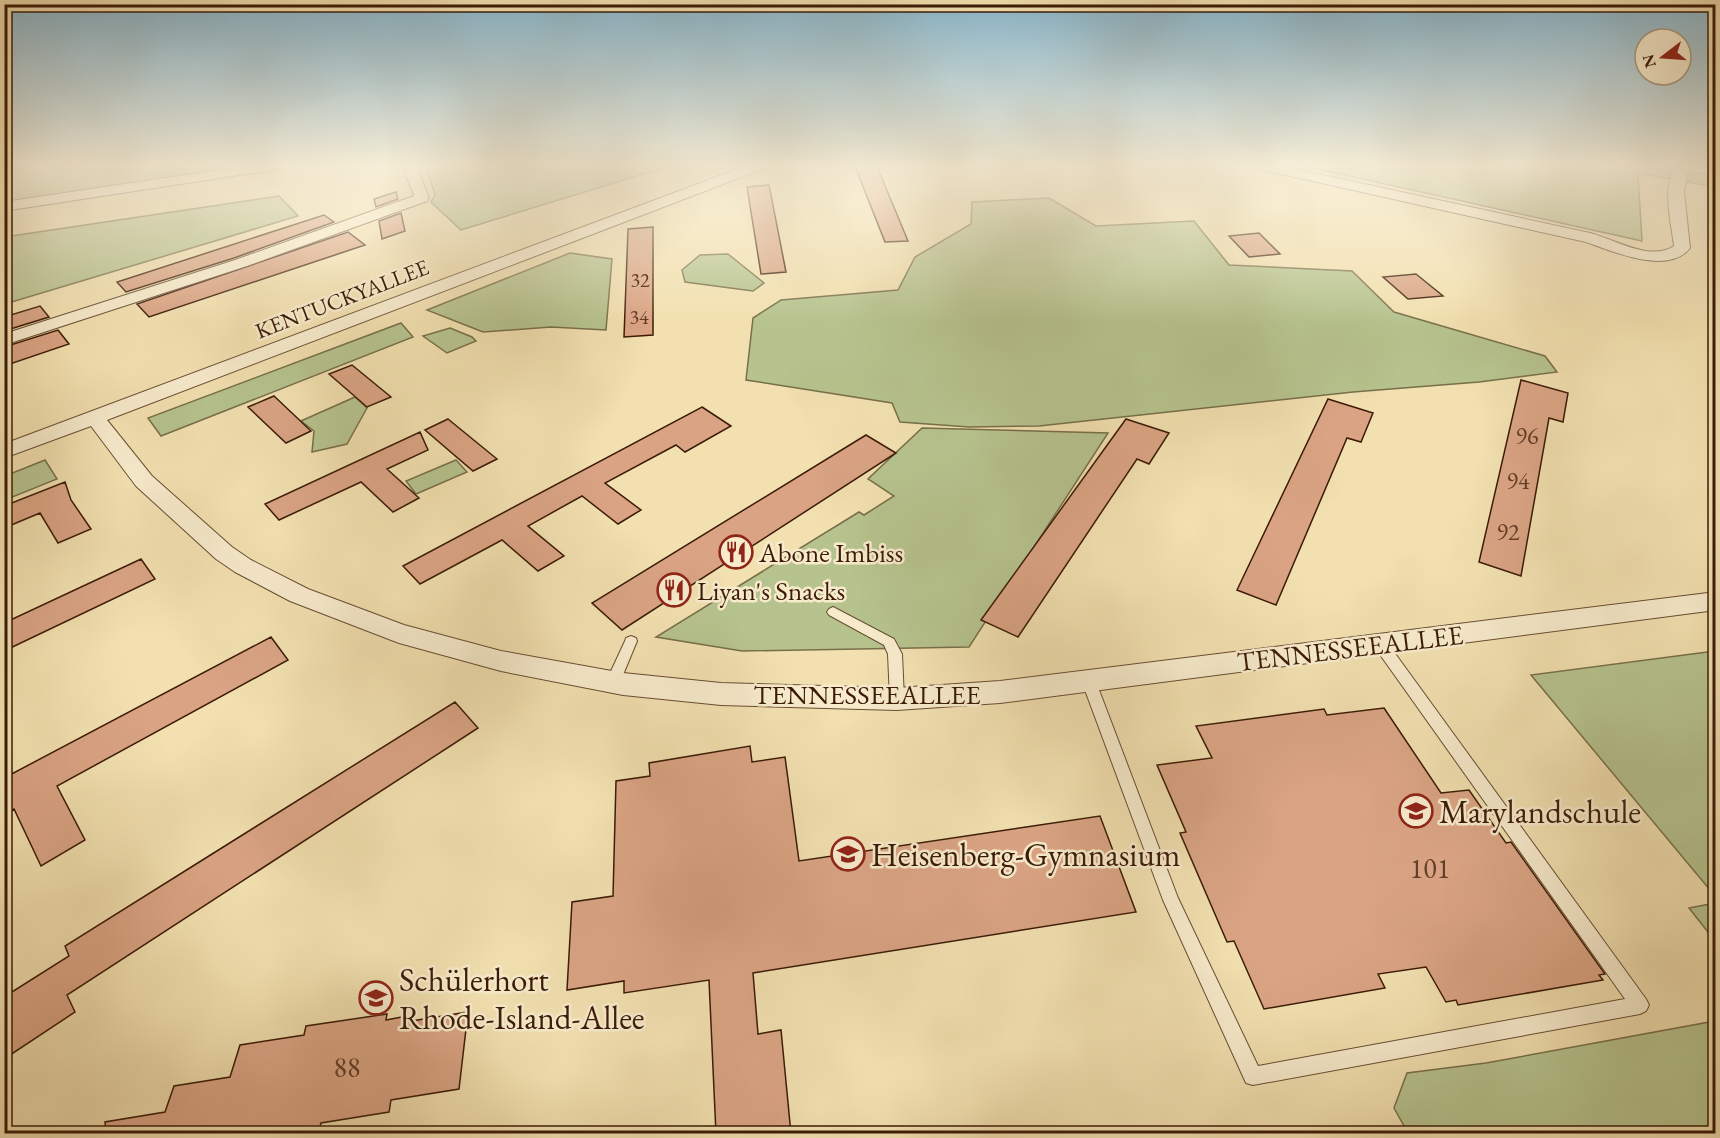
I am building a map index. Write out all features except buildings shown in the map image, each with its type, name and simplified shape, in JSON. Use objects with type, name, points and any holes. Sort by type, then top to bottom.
[{"type":"street","points":[[4,340],[242,263],[369,217]]},
{"type":"street","name":"KENTUCKYALLEE","points":[[4,452],[623,217]]},
{"type":"street","points":[[1495,217],[1590,238],[1652,255],[1673,254],[1682,248],[1679,217]]},
{"type":"street","name":"TENNESSEEALLEE","points":[[95,418],[144,481],[224,553],[243,566],[299,595],[399,633],[459,650],[512,663],[613,682],[721,694],[897,699],[1000,692],[1716,601]]},
{"type":"lane","points":[[834,612],[889,642],[895,654],[897,699]]},
{"type":"lane","points":[[613,682],[631,641]]},
{"type":"lane","points":[[1089,682],[1171,900],[1253,1076],[1640,1005],[1381,645]]},
{"type":"green space","points":[[138,217],[294,217],[5,304],[5,237]]},
{"type":"green space","points":[[447,217],[503,217],[461,230]]},
{"type":"green space","points":[[971,217],[1081,217],[1096,226],[1194,221],[1229,265],[1352,271],[1394,312],[1545,356],[1557,372],[1479,382],[1353,392],[1039,426],[969,427],[900,422],[892,403],[746,380],[753,318],[781,300],[898,290],[915,257],[971,224]]},
{"type":"green space","points":[[1534,217],[1641,217],[1642,241]]},
{"type":"green space","points":[[570,253],[612,259],[606,330],[551,327],[483,332],[427,310]]},
{"type":"green space","points":[[728,254],[764,283],[753,291],[685,282],[682,270],[700,255]]},
{"type":"green space","points":[[401,323],[413,337],[161,436],[148,418]]},
{"type":"green space","points":[[450,328],[476,341],[447,353],[423,336]]},
{"type":"green space","points":[[355,397],[367,408],[347,444],[312,452],[314,431],[301,421]]},
{"type":"green space","points":[[922,428],[1108,433],[969,647],[742,651],[656,637],[859,512],[864,515],[894,496],[868,479]]},
{"type":"green space","points":[[45,460],[57,479],[5,500],[5,476]]},
{"type":"green space","points":[[456,460],[467,472],[416,494],[406,481]]},
{"type":"green space","points":[[1716,651],[1715,896],[1531,675]]},
{"type":"green space","points":[[1716,903],[1715,941],[1689,908]]},
{"type":"green space","points":[[1715,1021],[1715,1133],[1408,1133],[1394,1108],[1407,1073],[1486,1063]]},
{"type":"place","name":"Abone Imbiss","points":[[736,552]]},
{"type":"place","name":"Liyan's Snacks","points":[[674,590]]},
{"type":"place","name":"Marylandschule","points":[[1416,811]]},
{"type":"place","name":"Heisenberg-Gymnasium","points":[[848,854]]},
{"type":"place","name":"Schülerhort Rhode-Island-Allee","points":[[376,998]]}]
